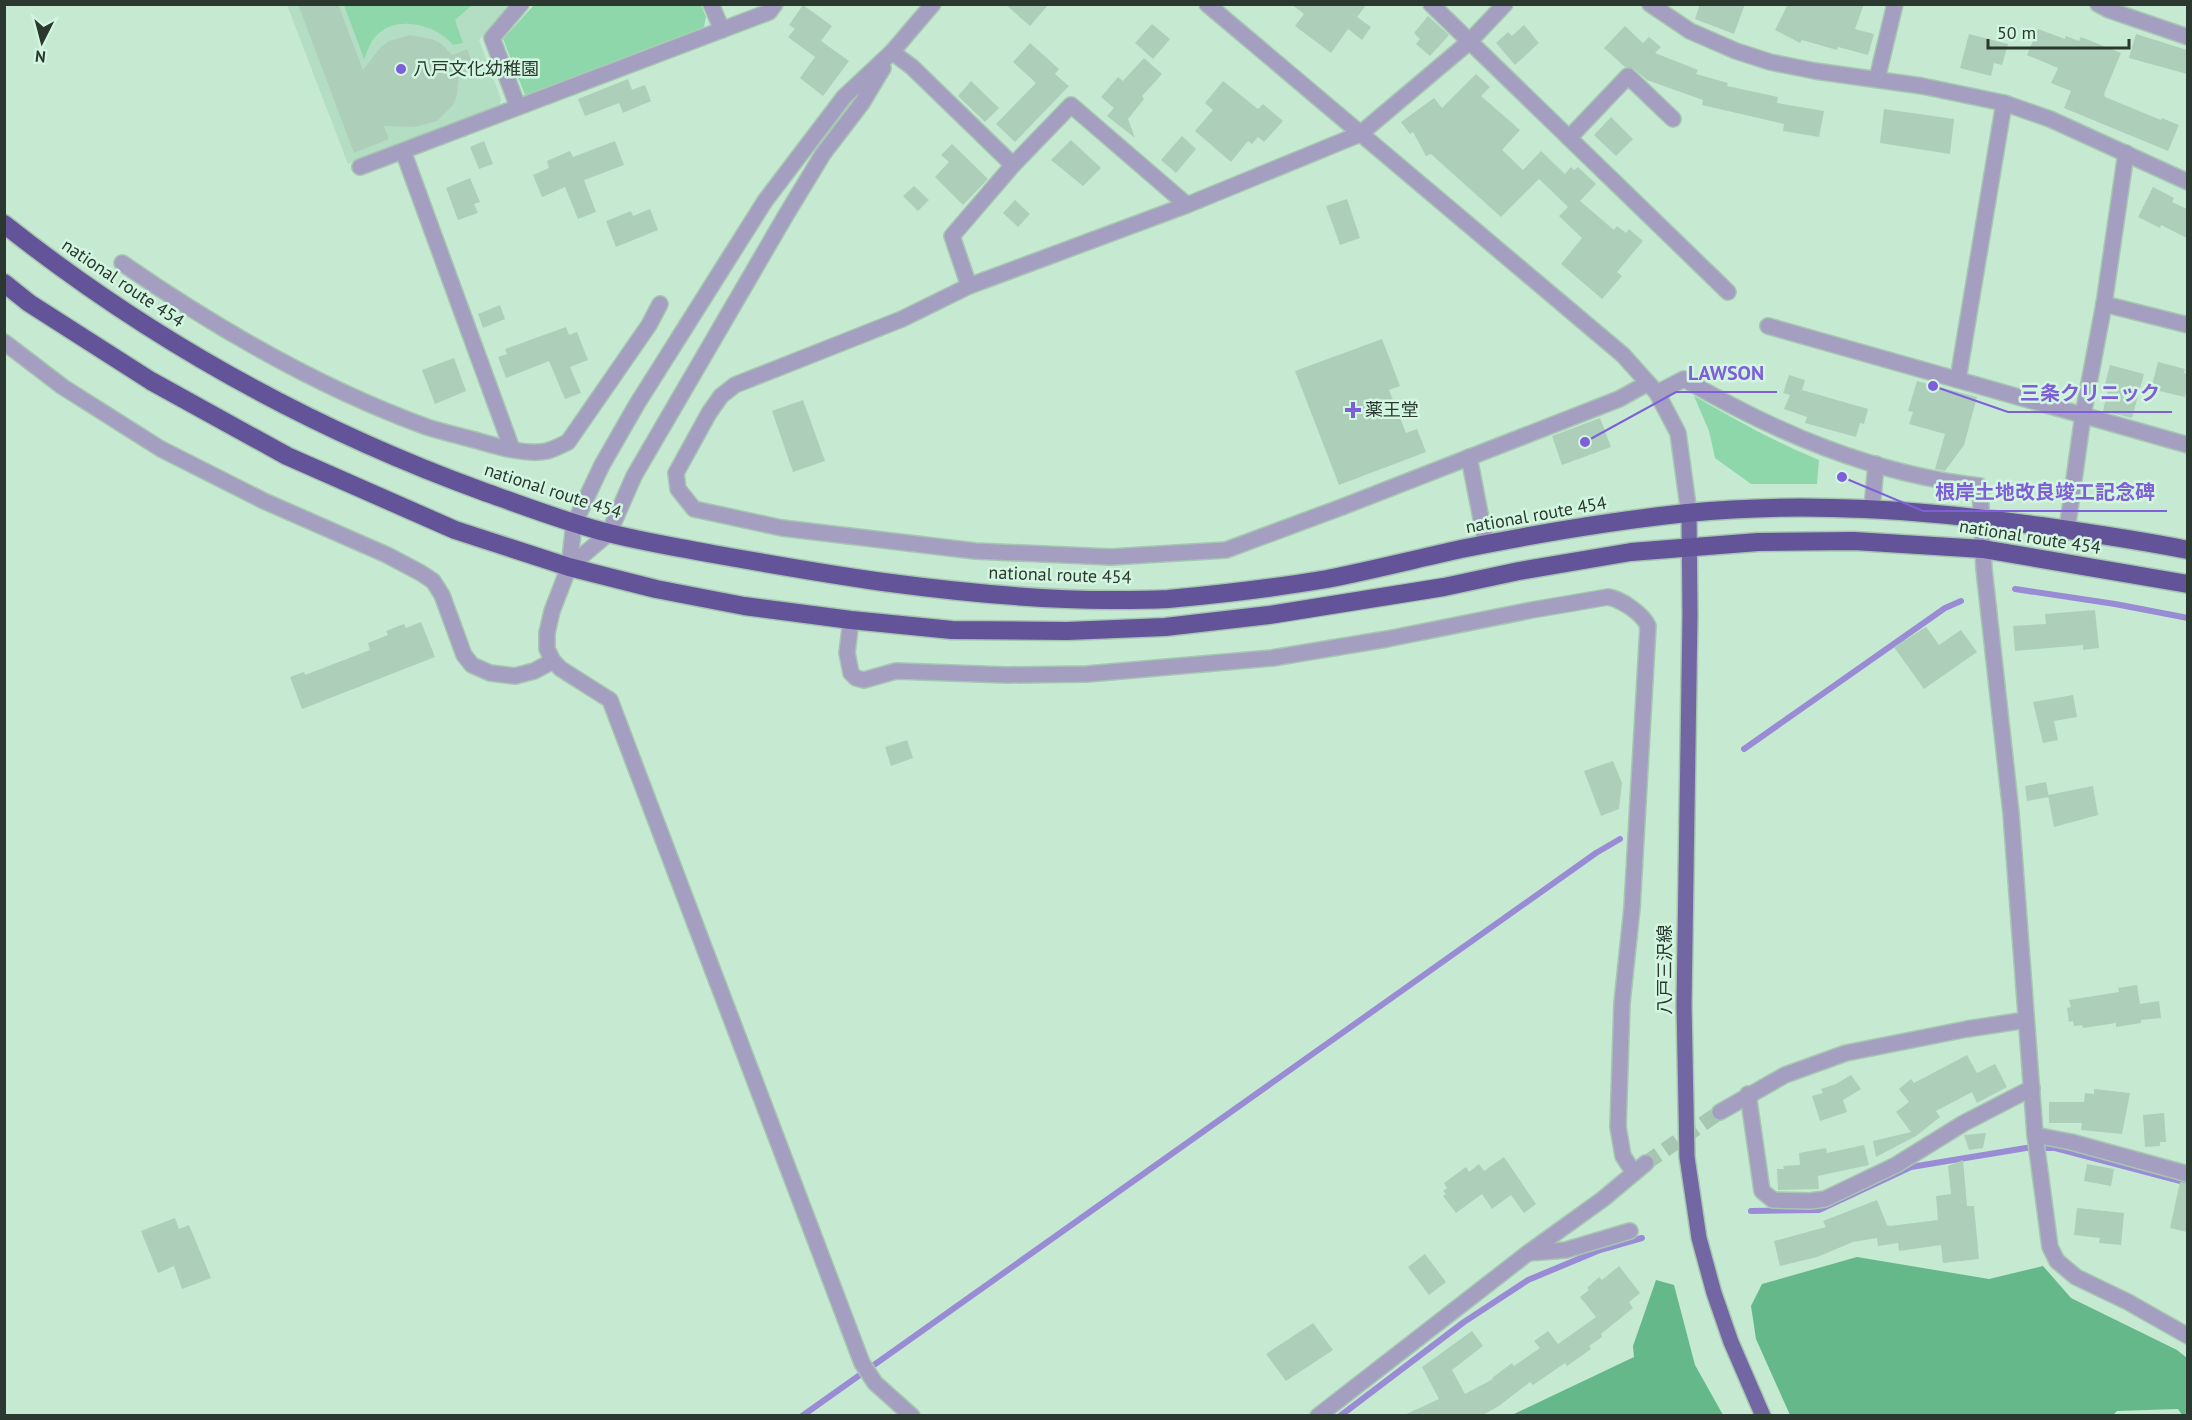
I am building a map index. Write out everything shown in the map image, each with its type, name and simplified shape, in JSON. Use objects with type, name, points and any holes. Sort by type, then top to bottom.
[{"type":"highway","name":"national route 454","points":[[4,224],[105,299],[255,391],[433,473],[574,524],[609,533],[855,578],[950,591],[1059,600],[1160,600],[1248,591],[1326,579],[1543,533],[1689,513],[1758,509],[1872,509],[1981,518],[2134,539],[2187,550]]},
{"type":"highway","name":"national route 454","points":[[4,283],[29,303],[151,381],[287,456],[455,530],[569,567],[744,606],[952,630],[1067,631],[1165,627],[1269,615],[1444,587],[1519,571],[1631,552],[1758,542],[1854,541],[1983,549],[2187,584]]},
{"type":"main road","name":"八戸三沢線","points":[[1689,513],[1683,1005],[1687,1157],[1699,1238],[1714,1293],[1731,1342],[1763,1416]]},
{"type":"street","points":[[518,107],[492,38],[521,4]]},
{"type":"street","points":[[711,4],[722,30]]},
{"type":"street","points":[[360,167],[769,12],[775,4]]},
{"type":"street","points":[[912,1416],[875,1383],[862,1363],[610,700],[561,669],[553,661],[547,649],[547,633],[552,611],[569,567],[574,524],[602,465],[636,404],[765,201],[844,97],[892,52],[933,4]]},
{"type":"street","points":[[1207,4],[1623,356],[1652,388],[1678,433],[1689,513]]},
{"type":"street","points":[[1431,4],[1728,292]]},
{"type":"street","points":[[1505,4],[1469,42],[1360,134],[1187,205],[969,286],[902,319],[735,385],[721,396],[709,412],[676,473],[678,489],[694,508],[782,528],[975,551],[1111,557],[1226,550],[1619,399],[1684,379],[1769,425],[1829,451],[1936,482],[1980,486],[1983,549],[2011,813],[2035,1135],[2050,1247],[2057,1262],[2076,1277],[2128,1302],[2187,1336]]},
{"type":"street","points":[[1650,4],[1690,31],[1736,51],[1770,62],[1815,71],[1877,79],[2004,103],[2050,119],[2187,182]]},
{"type":"street","points":[[1877,79],[1895,4]]},
{"type":"street","points":[[2098,4],[2109,10],[2187,37]]},
{"type":"street","points":[[892,52],[912,67],[1013,165]]},
{"type":"street","points":[[569,567],[609,533],[634,476],[786,215],[823,154],[862,103],[892,52]]},
{"type":"street","points":[[1569,138],[1628,76],[1674,118]]},
{"type":"street","points":[[1958,379],[2004,103]]},
{"type":"street","points":[[969,286],[952,236],[1013,165],[1071,105],[1187,205]]},
{"type":"street","points":[[403,151],[512,449]]},
{"type":"street","points":[[2067,530],[2083,415],[2104,304],[2126,153]]},
{"type":"street","points":[[122,263],[186,306],[318,380],[429,428],[512,449],[547,451],[568,442],[649,325],[660,304]]},
{"type":"street","points":[[2104,304],[2187,325]]},
{"type":"street","points":[[1768,326],[2187,445]]},
{"type":"street","points":[[4,342],[63,387],[161,449],[254,496],[387,555],[433,581],[442,595],[464,655],[472,664],[490,673],[515,676],[534,671],[553,661]]},
{"type":"street","points":[[1469,457],[1486,544]]},
{"type":"street","points":[[1872,509],[1876,464]]},
{"type":"street","points":[[850,620],[847,653],[851,673],[856,678],[864,680],[896,671],[1007,675],[1087,674],[1272,658],[1387,639],[1608,597],[1617,599],[1646,621],[1648,626],[1632,909],[1622,1003],[1618,1127],[1623,1156],[1640,1168],[1603,1199],[1528,1253],[1318,1416]]},
{"type":"street","points":[[1720,1113],[1748,1094],[1785,1075],[1846,1053],[2025,1020]]},
{"type":"street","points":[[1748,1094],[1762,1191],[1773,1200],[1810,1201],[1825,1199],[1896,1165],[1964,1123],[2032,1088]]},
{"type":"street","points":[[2035,1135],[2071,1142],[2187,1174]]},
{"type":"street","points":[[1528,1253],[1566,1250],[1630,1232]]},
{"type":"shaded area","name":"八戸文化幼稚園","points":[[287,5],[510,5],[479,40],[501,99],[499,108],[348,164]]},
{"type":"green space","points":[[344,4],[472,5],[455,20],[463,43],[453,45],[437,32],[417,25],[396,25],[386,28],[375,37],[364,59]]},
{"type":"green space","points":[[534,5],[701,5],[706,17],[704,27],[525,95],[503,39]]},
{"type":"green space","points":[[1694,396],[1771,438],[1819,460],[1817,484],[1751,484],[1715,458],[1709,431]]},
{"type":"green space","points":[[1857,1257],[1989,1279],[2043,1266],[2071,1298],[2177,1350],[2187,1358],[2187,1415],[2182,1415],[2178,1409],[2117,1411],[2112,1416],[1790,1415],[1756,1339],[1751,1306],[1762,1284]]},
{"type":"green space","points":[[1656,1280],[1674,1285],[1695,1365],[1723,1415],[1512,1415],[1634,1357],[1633,1346]]},
{"type":"building","points":[[298,4],[338,4],[363,70],[380,48],[389,41],[410,35],[432,39],[442,44],[452,55],[467,49],[475,69],[459,75],[457,95],[453,105],[437,121],[415,127],[384,126],[389,139],[354,153]]},
{"type":"building","points":[[1005,4],[1049,4],[1030,26]]},
{"type":"building","points":[[1291,4],[1367,4],[1357,17],[1371,27],[1362,40],[1348,29],[1331,53],[1295,26],[1304,14]]},
{"type":"building","points":[[1700,4],[1745,4],[1734,34],[1695,19]]},
{"type":"building","points":[[1788,4],[1864,4],[1855,29],[1874,34],[1868,55],[1838,47],[1837,50],[1802,40],[1800,43],[1775,30]]},
{"type":"building","points":[[803,5],[832,26],[821,41],[849,61],[823,96],[800,78],[815,57],[788,37],[795,29],[789,25]]},
{"type":"building","points":[[1428,16],[1449,35],[1430,56],[1416,44],[1420,39],[1414,33]]},
{"type":"building","points":[[1152,24],[1170,39],[1153,59],[1135,43]]},
{"type":"building","points":[[1524,25],[1539,43],[1515,65],[1496,43],[1508,32],[1512,36]]},
{"type":"building","points":[[1625,26],[1643,43],[1649,37],[1661,47],[1655,53],[1698,70],[1696,74],[1728,83],[1727,86],[1778,97],[1777,103],[1824,111],[1819,137],[1783,131],[1784,124],[1702,105],[1703,100],[1647,80],[1634,69],[1625,67],[1604,48]]},
{"type":"building","points":[[2038,29],[2065,39],[2066,36],[2079,41],[2081,37],[2121,53],[2104,94],[2105,97],[2179,125],[2168,151],[2064,108],[2071,91],[2051,83],[2058,68],[2027,55]]},
{"type":"building","points":[[1969,34],[2008,44],[2002,65],[1994,63],[1991,76],[1960,68]]},
{"type":"building","points":[[2136,34],[2187,50],[2187,74],[2129,58]]},
{"type":"building","points":[[1030,43],[1059,69],[1055,74],[1069,86],[1015,142],[996,124],[1036,83],[1013,62]]},
{"type":"building","points":[[1144,58],[1162,74],[1142,96],[1144,99],[1128,119],[1135,138],[1107,116],[1114,108],[1101,97],[1118,77],[1123,81]]},
{"type":"building","points":[[1476,74],[1490,87],[1481,96],[1520,130],[1502,150],[1523,170],[1541,151],[1565,174],[1571,167],[1574,170],[1578,167],[1596,184],[1580,201],[1614,230],[1617,226],[1626,233],[1629,229],[1643,241],[1617,272],[1622,276],[1602,299],[1561,264],[1582,238],[1559,216],[1568,207],[1539,179],[1501,217],[1431,154],[1426,156],[1413,132],[1410,134],[1401,122],[1434,98],[1442,108]]},
{"type":"building","points":[[628,79],[632,90],[645,85],[651,101],[623,113],[619,103],[585,116],[578,99]]},
{"type":"building","points":[[971,81],[999,108],[985,122],[958,96]]},
{"type":"building","points":[[1223,81],[1258,109],[1263,104],[1283,121],[1264,142],[1258,137],[1252,144],[1248,141],[1231,162],[1195,131],[1213,110],[1205,103]]},
{"type":"building","points":[[1884,109],[1954,119],[1950,154],[1880,143]]},
{"type":"building","points":[[1611,117],[1633,139],[1616,156],[1594,135]]},
{"type":"building","points":[[1182,136],[1196,149],[1176,173],[1161,160]]},
{"type":"building","points":[[1071,140],[1101,168],[1083,186],[1051,160]]},
{"type":"building","points":[[484,141],[493,164],[479,169],[470,147]]},
{"type":"building","points":[[615,141],[624,165],[584,180],[596,212],[578,219],[565,187],[542,197],[533,175],[549,168],[547,161],[570,151],[573,157]]},
{"type":"building","points":[[952,144],[988,179],[963,205],[935,177],[949,162],[941,155]]},
{"type":"building","points":[[470,178],[480,202],[474,204],[478,213],[458,220],[446,188]]},
{"type":"building","points":[[914,186],[929,200],[918,211],[903,196]]},
{"type":"building","points":[[2153,187],[2174,198],[2172,202],[2187,209],[2187,238],[2138,217]]},
{"type":"building","points":[[1347,199],[1360,238],[1340,245],[1326,206]]},
{"type":"building","points":[[1015,200],[1030,214],[1018,227],[1003,213]]},
{"type":"building","points":[[650,209],[658,230],[616,247],[606,221],[631,211],[633,216]]},
{"type":"building","points":[[500,305],[505,319],[483,328],[478,314]]},
{"type":"building","points":[[566,327],[569,335],[577,332],[588,360],[570,367],[581,393],[565,399],[549,361],[506,378],[498,357],[507,354],[505,349]]},
{"type":"building","name":"薬王堂","points":[[1382,339],[1400,386],[1389,390],[1406,433],[1417,429],[1426,452],[1339,485],[1295,371]]},
{"type":"building","points":[[454,358],[466,391],[435,404],[422,370]]},
{"type":"building","points":[[2158,362],[2185,369],[2187,386],[2185,397],[2151,389]]},
{"type":"building","points":[[2110,365],[2144,374],[2132,418],[2103,411],[2108,389],[2104,388]]},
{"type":"building","points":[[1789,375],[1805,380],[1802,390],[1868,409],[1864,424],[1860,423],[1856,437],[1805,423],[1807,417],[1784,409],[1790,395],[1783,393]]},
{"type":"building","points":[[1917,381],[1977,397],[1964,445],[1945,471],[1935,469],[1945,434],[1909,424],[1913,412],[1908,411]]},
{"type":"building","points":[[803,400],[825,461],[793,472],[772,411]]},
{"type":"building","points":[[1600,418],[1611,447],[1562,465],[1552,436]]},
{"type":"building","points":[[2095,610],[2099,648],[2083,650],[2083,645],[2015,651],[2013,626],[2046,624],[2045,614]]},
{"type":"building","points":[[421,622],[435,657],[302,709],[290,677],[304,672],[305,675],[370,650],[368,643],[388,635],[386,631],[404,624],[406,628]]},
{"type":"building","points":[[1926,627],[1939,645],[1961,630],[1977,652],[1924,689],[1894,647]]},
{"type":"building","points":[[2073,695],[2077,717],[2054,721],[2058,740],[2043,743],[2033,702]]},
{"type":"building","points":[[907,740],[913,758],[891,766],[885,747]]},
{"type":"building","points":[[1613,761],[1622,783],[1619,809],[1601,816],[1584,771]]},
{"type":"building","points":[[2046,782],[2049,797],[2027,801],[2025,786]]},
{"type":"building","points":[[2093,786],[2098,815],[2054,827],[2048,795]]},
{"type":"building","points":[[2137,985],[2140,1004],[2159,1001],[2161,1018],[2141,1020],[2141,1023],[2116,1027],[2116,1023],[2083,1028],[2082,1025],[2074,1026],[2073,1021],[2069,1022],[2067,1008],[2071,1007],[2069,1000],[2119,992],[2118,988]]},
{"type":"building","points":[[1967,1055],[1977,1073],[1995,1064],[2007,1087],[1977,1103],[1972,1092],[1936,1111],[1940,1117],[1916,1136],[1876,1157],[1873,1141],[1911,1132],[1896,1112],[1909,1102],[1899,1089],[1911,1079],[1914,1083]]},
{"type":"building","points":[[1851,1075],[1861,1089],[1843,1100],[1847,1112],[1820,1121],[1812,1096],[1823,1093],[1821,1089],[1836,1084]]},
{"type":"building","points":[[2094,1089],[2130,1093],[2122,1134],[2081,1130],[2082,1123],[2049,1123],[2049,1102],[2084,1102],[2085,1093],[2094,1094]]},
{"type":"building","points":[[2164,1113],[2166,1142],[2160,1142],[2160,1146],[2145,1147],[2143,1115]]},
{"type":"building","points":[[1986,1133],[1983,1148],[1969,1150],[1964,1135]]},
{"type":"building","points":[[1864,1145],[1869,1165],[1818,1176],[1819,1189],[1778,1190],[1777,1169],[1784,1169],[1783,1166],[1800,1165],[1799,1153],[1826,1148],[1827,1153]]},
{"type":"building","points":[[1504,1157],[1536,1204],[1524,1213],[1511,1195],[1492,1209],[1482,1194],[1456,1213],[1443,1196],[1446,1194],[1443,1191],[1447,1188],[1444,1183],[1466,1167],[1469,1172],[1479,1164],[1484,1171]]},
{"type":"building","points":[[1963,1160],[1967,1206],[1974,1206],[1979,1259],[1943,1263],[1941,1245],[1899,1251],[1898,1243],[1878,1246],[1877,1238],[1853,1242],[1817,1257],[1780,1266],[1774,1241],[1826,1227],[1823,1221],[1877,1200],[1887,1225],[1890,1226],[1938,1220],[1936,1196],[1951,1194],[1948,1166]]},
{"type":"building","points":[[2087,1164],[2114,1169],[2111,1186],[2084,1181]]},
{"type":"building","points":[[2180,1182],[2187,1183],[2187,1232],[2170,1228]]},
{"type":"building","points":[[2077,1208],[2124,1213],[2121,1245],[2099,1243],[2100,1238],[2074,1235]]},
{"type":"building","points":[[175,1218],[179,1229],[189,1225],[211,1278],[182,1289],[174,1266],[158,1273],[141,1231]]},
{"type":"building","points":[[1425,1254],[1446,1282],[1429,1295],[1408,1267]]},
{"type":"building","points":[[1619,1266],[1640,1293],[1629,1302],[1633,1308],[1601,1334],[1602,1337],[1589,1346],[1591,1349],[1567,1366],[1565,1363],[1533,1385],[1530,1382],[1499,1406],[1481,1416],[1402,1416],[1439,1399],[1422,1367],[1472,1331],[1483,1346],[1452,1370],[1465,1394],[1493,1379],[1512,1363],[1514,1366],[1540,1348],[1534,1341],[1548,1331],[1558,1344],[1596,1317],[1580,1297],[1599,1277],[1602,1280]]},
{"type":"building","points":[[1313,1323],[1333,1350],[1286,1381],[1266,1354]]},
{"type":"waterway","points":[[2015,589],[2188,618]]},
{"type":"waterway","points":[[1744,749],[1945,608],[1961,601]]},
{"type":"waterway","points":[[802,1416],[1596,853],[1620,839]]},
{"type":"waterway","points":[[1751,1211],[1819,1210],[1911,1167],[2026,1148],[2055,1148],[2188,1183]]},
{"type":"waterway","points":[[1340,1416],[1464,1322],[1528,1280],[1600,1250],[1642,1238]]},
{"type":"tunnel","points":[[1646,1163],[1720,1112]]},
{"type":"place","name":"八戸文化幼稚園","points":[[401,69]]},
{"type":"place","name":"三条クリニック","points":[[1933,386]]},
{"type":"place","name":"薬王堂","points":[[1353,410]]},
{"type":"place","name":"LAWSON","points":[[1585,442]]},
{"type":"place","name":"根岸土地改良竣工記念碑","points":[[1842,477]]}]
